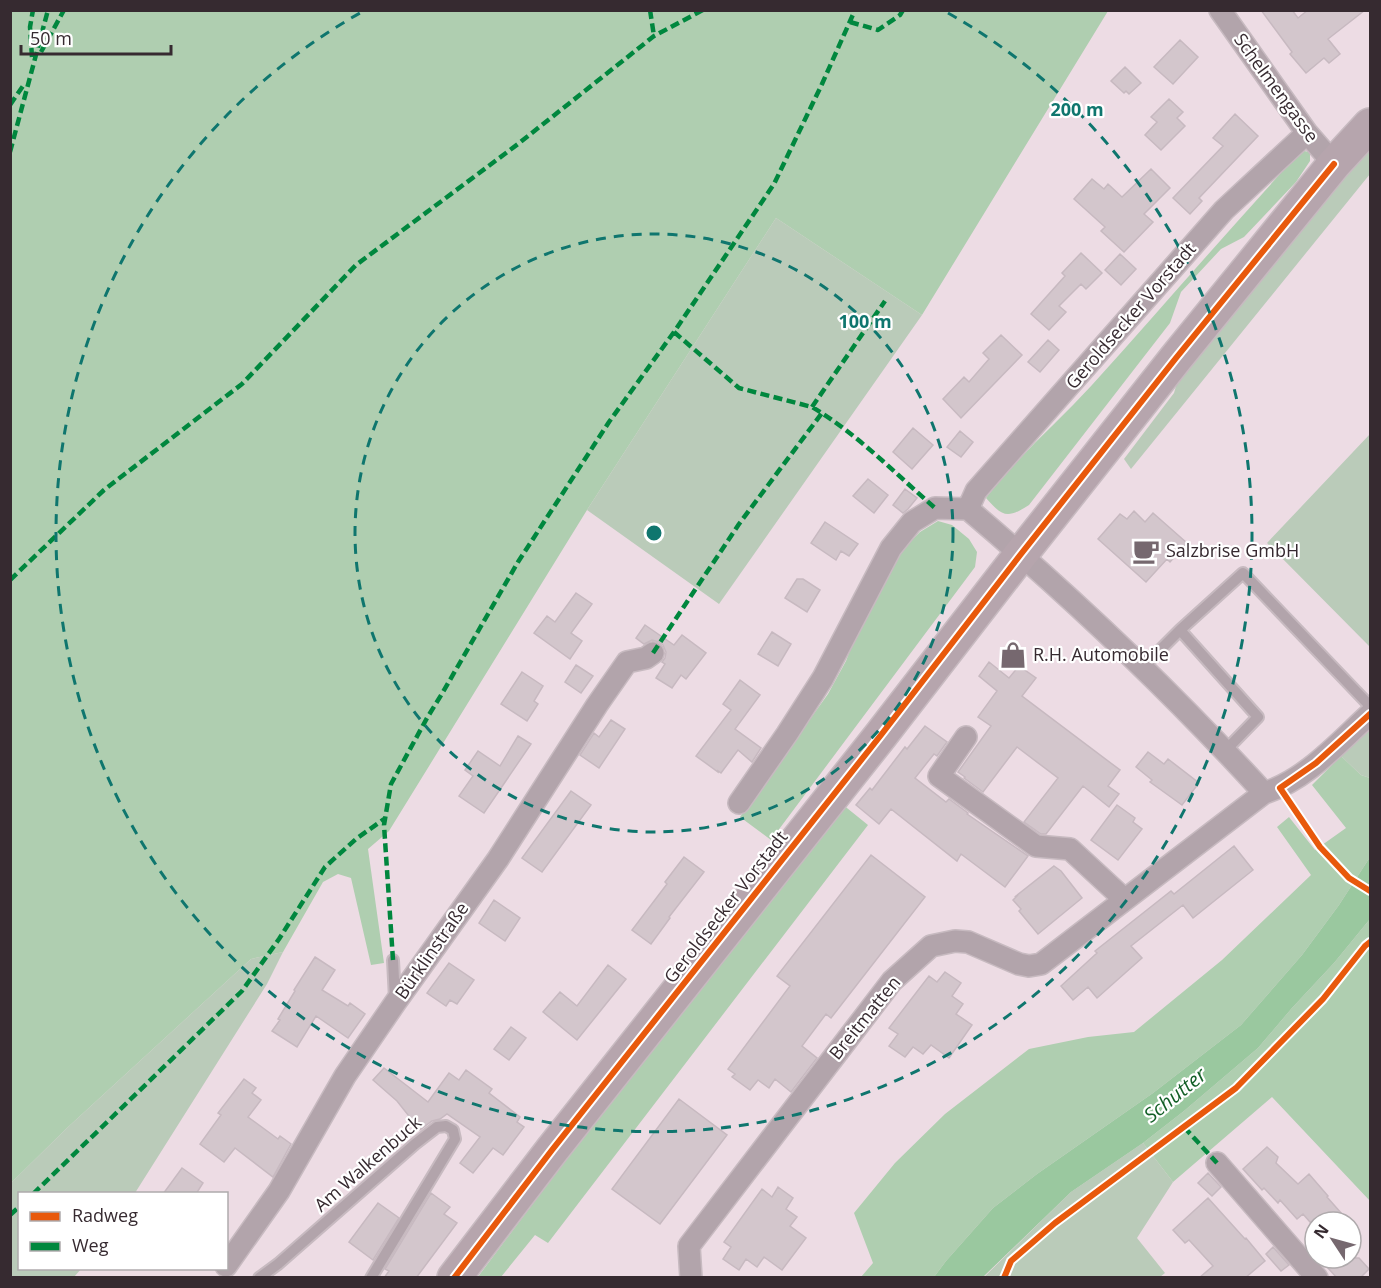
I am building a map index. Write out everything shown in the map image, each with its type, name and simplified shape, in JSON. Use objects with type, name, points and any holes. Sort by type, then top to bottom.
[{"type":"main road","name":"Geroldsecker Vorstadt","points":[[454,1278],[552,1150],[1176,358],[1334,165],[1371,125]]},
{"type":"street","name":"Schelmengasse","points":[[1220,10],[1307,133],[1334,165]]},
{"type":"street","name":"Geroldsecker Vorstadt","points":[[968,509],[976,491],[1224,210],[1307,133]]},
{"type":"street","points":[[739,803],[823,678],[891,548],[912,522],[935,508],[968,509],[1021,554],[1143,667],[1264,793]]},
{"type":"street","name":"Bürklinstraße","points":[[228,1265],[279,1191],[345,1076],[498,859],[597,705],[627,662],[646,658],[653,653]]},
{"type":"street","name":"Breitmatten","points":[[691,1278],[689,1246],[892,981],[931,946],[955,941],[968,942],[1019,964],[1029,966],[1041,963],[1264,793],[1280,788],[1316,763],[1371,714]]},
{"type":"street","points":[[966,737],[939,776],[1036,846],[1070,849],[1124,899]]},
{"type":"street","points":[[1217,1163],[1317,1278]]},
{"type":"lane","points":[[1143,667],[1243,573],[1371,705]]},
{"type":"lane","points":[[1180,630],[1258,717],[1225,751]]},
{"type":"lane","points":[[393,960],[395,1003]]},
{"type":"lane","name":"Am Walkenbuck","points":[[259,1278],[415,1144],[437,1127],[446,1126],[453,1130],[455,1139],[370,1278]]},
{"type":"shaded area","points":[[11,10],[1108,11],[922,315],[776,218],[587,510],[389,831],[368,849],[384,963],[371,965],[351,878],[338,874],[323,882],[283,952],[251,959],[67,1128],[11,1183]]},
{"type":"shaded area","points":[[1370,150],[1370,174],[1131,469],[1124,459],[1174,393],[1183,362]]},
{"type":"shaded area","points":[[1304,151],[1310,152],[1310,161],[1296,182],[1244,237],[1221,249],[1181,292],[1170,323],[1029,505],[1010,514],[997,509],[986,498],[998,483],[1092,385],[1292,161]]},
{"type":"shaded area","points":[[776,218],[922,315],[719,604],[587,510]]},
{"type":"shaded area","points":[[1370,434],[1370,647],[1267,543]]},
{"type":"shaded area","points":[[938,521],[952,525],[969,539],[977,552],[975,567],[771,840],[740,817],[828,694],[846,661],[862,619],[897,555],[920,532]]},
{"type":"shaded area","points":[[1370,730],[1370,778],[1361,775],[1341,756]]},
{"type":"shaded area","points":[[1341,756],[1361,775],[1370,778],[1370,857],[1339,905],[1302,955],[1241,1025],[1153,1093],[1037,1174],[993,1208],[934,1277],[861,1277],[873,1263],[854,1213],[895,1163],[945,1114],[1029,1049],[1088,1037],[1134,1032],[1222,960],[1311,875],[1277,827],[1289,817],[1315,850],[1346,828],[1312,785]]},
{"type":"shaded area","points":[[842,804],[868,825],[548,1243],[535,1235],[501,1277],[477,1278],[601,1113]]},
{"type":"shaded area","points":[[1370,919],[1370,1201],[1272,1097],[1173,1182],[1143,1143],[1258,1048]]},
{"type":"shaded area","points":[[283,952],[267,984],[136,1192],[18,1192],[18,1270],[80,1270],[74,1277],[11,1278],[11,1183],[67,1128],[251,959]]},
{"type":"shaded area","points":[[1143,1143],[1173,1182],[1137,1238],[1165,1273],[1160,1277],[983,1278],[1071,1192]]},
{"type":"water","name":"Schutter","points":[[1370,857],[1370,919],[1258,1048],[1143,1143],[1071,1192],[983,1277],[934,1277],[993,1208],[1037,1174],[1153,1093],[1241,1025],[1302,955],[1339,905]]},
{"type":"building","points":[[1261,10],[1292,10],[1298,18],[1308,10],[1365,10],[1328,39],[1340,54],[1329,63],[1324,58],[1306,73],[1290,54],[1292,52]]},
{"type":"building","points":[[1180,40],[1198,57],[1173,84],[1154,67]]},
{"type":"building","points":[[1125,67],[1141,83],[1129,94],[1126,91],[1124,93],[1111,81]]},
{"type":"building","points":[[1169,99],[1183,112],[1177,118],[1185,126],[1161,150],[1145,135],[1157,122],[1151,117]]},
{"type":"building","points":[[1235,114],[1258,136],[1199,198],[1202,201],[1190,214],[1173,198],[1223,146],[1213,138]]},
{"type":"building","points":[[1151,169],[1170,188],[1144,214],[1153,222],[1124,252],[1101,231],[1105,227],[1074,199],[1092,179],[1104,189],[1108,184],[1122,197]]},
{"type":"building","points":[[1081,253],[1102,273],[1086,289],[1081,284],[1059,306],[1066,312],[1049,330],[1031,314],[1065,276],[1062,273]]},
{"type":"building","points":[[1120,254],[1136,269],[1121,285],[1105,270]]},
{"type":"building","points":[[1001,335],[1022,355],[961,418],[943,399],[964,377],[969,382],[989,359],[983,353]]},
{"type":"building","points":[[1048,340],[1059,350],[1040,372],[1028,362]]},
{"type":"building","points":[[913,428],[933,445],[912,469],[893,452]]},
{"type":"building","points":[[960,431],[973,442],[961,457],[947,447]]},
{"type":"building","points":[[868,479],[888,495],[874,513],[853,496]]},
{"type":"building","points":[[905,489],[917,498],[903,513],[893,505]]},
{"type":"building","name":"Salzbrise GmbH","points":[[1134,511],[1145,522],[1153,513],[1187,543],[1170,562],[1167,559],[1146,582],[1098,539],[1120,514],[1127,519]]},
{"type":"building","points":[[825,522],[858,544],[849,556],[841,551],[836,560],[811,543]]},
{"type":"building","points":[[797,579],[803,579],[820,590],[807,612],[785,598]]},
{"type":"building","points":[[576,593],[592,604],[571,633],[582,641],[570,659],[534,633],[547,616],[555,622]]},
{"type":"building","points":[[645,625],[674,645],[682,635],[706,653],[686,679],[681,675],[672,688],[656,678],[665,664],[662,662],[666,652],[663,645],[652,640],[644,644],[636,638]]},
{"type":"building","points":[[772,632],[791,644],[778,666],[758,654]]},
{"type":"building","points":[[989,662],[1009,678],[1019,666],[1036,678],[1022,696],[1120,770],[1108,786],[1119,794],[1109,807],[1083,786],[1046,834],[1041,834],[1024,822],[1058,778],[1017,747],[983,792],[958,772],[991,726],[978,717],[997,691],[979,676]]},
{"type":"building","points":[[576,665],[593,676],[581,693],[565,682]]},
{"type":"building","points":[[522,672],[543,686],[534,701],[538,704],[527,721],[501,704]]},
{"type":"building","points":[[740,680],[760,695],[735,729],[761,748],[752,762],[738,750],[721,773],[696,756],[731,710],[723,704]]},
{"type":"building","points":[[611,720],[625,729],[599,768],[580,755],[594,733],[599,737]]},
{"type":"building","points":[[925,726],[947,742],[937,756],[934,754],[915,778],[946,802],[949,799],[1028,856],[1005,887],[961,854],[957,861],[891,809],[879,824],[856,805],[870,788],[872,790],[905,747],[907,749]]},
{"type":"building","points":[[518,736],[531,744],[484,813],[459,796],[473,776],[465,770],[478,751],[500,766]]},
{"type":"building","points":[[1148,752],[1164,764],[1168,759],[1199,783],[1182,805],[1150,782],[1152,780],[1136,767]]},
{"type":"building","points":[[571,791],[591,805],[542,872],[522,858]]},
{"type":"building","points":[[1117,805],[1135,818],[1133,822],[1142,829],[1118,860],[1091,840]]},
{"type":"building","points":[[1234,846],[1253,870],[1193,918],[1183,905],[1131,946],[1142,958],[1097,998],[1088,987],[1073,1000],[1061,986],[1097,953],[1095,951],[1171,891],[1174,894]]},
{"type":"building","points":[[871,855],[925,897],[831,1018],[826,1014],[802,1046],[817,1058],[791,1092],[775,1079],[769,1088],[758,1080],[750,1090],[732,1077],[735,1074],[728,1069],[790,986],[777,976]]},
{"type":"building","points":[[684,857],[704,872],[651,944],[632,930],[667,884],[665,882]]},
{"type":"building","points":[[1054,866],[1061,871],[1082,898],[1038,934],[1013,900]]},
{"type":"building","points":[[494,900],[520,918],[505,941],[479,923]]},
{"type":"building","points":[[315,957],[335,970],[322,990],[348,1006],[350,1003],[365,1014],[348,1038],[316,1016],[297,1047],[272,1031]]},
{"type":"building","points":[[449,963],[474,980],[457,1004],[450,1000],[446,1006],[427,993]]},
{"type":"building","points":[[608,965],[626,979],[577,1040],[543,1012],[560,992],[577,1006]]},
{"type":"building","points":[[945,972],[961,983],[952,996],[963,1004],[956,1014],[972,1025],[949,1058],[931,1045],[923,1054],[913,1047],[905,1057],[889,1046],[898,1034],[889,1028],[929,976],[937,982]]},
{"type":"building","points":[[511,1027],[526,1038],[509,1060],[494,1049]]},
{"type":"building","points":[[384,1068],[428,1102],[449,1073],[459,1080],[466,1070],[492,1089],[489,1093],[520,1117],[517,1122],[524,1127],[503,1155],[493,1148],[473,1173],[460,1163],[480,1137],[447,1114],[420,1130],[397,1101],[373,1080]]},
{"type":"building","points":[[244,1079],[256,1088],[252,1093],[261,1100],[248,1117],[278,1139],[280,1136],[291,1144],[273,1177],[235,1148],[224,1162],[200,1144],[221,1115],[218,1113]]},
{"type":"building","points":[[679,1099],[727,1135],[660,1224],[612,1189]]},
{"type":"building","points":[[1267,1147],[1278,1157],[1276,1163],[1298,1184],[1309,1174],[1338,1210],[1303,1210],[1303,1214],[1297,1219],[1280,1200],[1278,1203],[1264,1188],[1262,1190],[1243,1169]]},
{"type":"building","points":[[182,1168],[203,1183],[197,1192],[164,1192]]},
{"type":"building","points":[[1208,1173],[1221,1187],[1212,1196],[1198,1183]]},
{"type":"building","points":[[778,1187],[793,1198],[786,1209],[797,1217],[790,1226],[806,1238],[782,1270],[764,1257],[757,1267],[746,1259],[739,1270],[723,1259],[731,1247],[724,1242],[762,1189],[772,1197]]},
{"type":"building","points":[[431,1193],[450,1207],[444,1214],[457,1223],[416,1278],[384,1278],[389,1271],[385,1269]]},
{"type":"building","points":[[1208,1198],[1265,1261],[1245,1278],[1199,1278],[1213,1266],[1189,1240],[1185,1243],[1173,1230]]},
{"type":"building","points":[[378,1203],[399,1218],[373,1260],[349,1242]]},
{"type":"building","points":[[1273,1247],[1289,1265],[1281,1271],[1266,1254]]},
{"type":"building","points":[[1363,1262],[1369,1269],[1360,1278],[1337,1278],[1330,1270],[1363,1270]]},
{"type":"marked path","points":[[32,57],[30,27],[33,10]]},
{"type":"marked path","points":[[10,152],[48,10]]},
{"type":"marked path","points":[[41,52],[64,10]]},
{"type":"marked path","points":[[650,10],[654,36]]},
{"type":"marked path","points":[[10,580],[104,490],[242,384],[356,265],[518,144],[654,36],[703,10]]},
{"type":"marked path","points":[[393,960],[384,825],[391,784],[518,562],[609,422],[674,332],[774,184],[855,10]]},
{"type":"marked path","points":[[850,22],[878,30],[900,15],[903,10]]},
{"type":"marked path","points":[[10,105],[25,83]]},
{"type":"marked path","points":[[812,407],[885,301]]},
{"type":"marked path","points":[[674,332],[739,388],[812,407],[828,417],[860,441],[935,508]]},
{"type":"marked path","points":[[653,653],[739,524],[822,413]]},
{"type":"marked path","points":[[35,1192],[242,991],[279,939],[325,867],[356,839],[384,819]]},
{"type":"marked path","points":[[1184,1127],[1217,1163]]},
{"type":"marked path","points":[[10,1215],[18,1208]]},
{"type":"cycle path","points":[[454,1278],[1021,554],[1334,164]]},
{"type":"cycle path","points":[[1370,714],[1316,763],[1280,788],[1320,847],[1349,878],[1370,891]]},
{"type":"cycle path","points":[[1004,1278],[1011,1261],[1055,1223],[1236,1088],[1323,999],[1370,942]]},
{"type":"place","name":"Salzbrise GmbH","points":[[1146,551]]},
{"type":"place","name":"R.H. Automobile","points":[[1013,655]]}]
